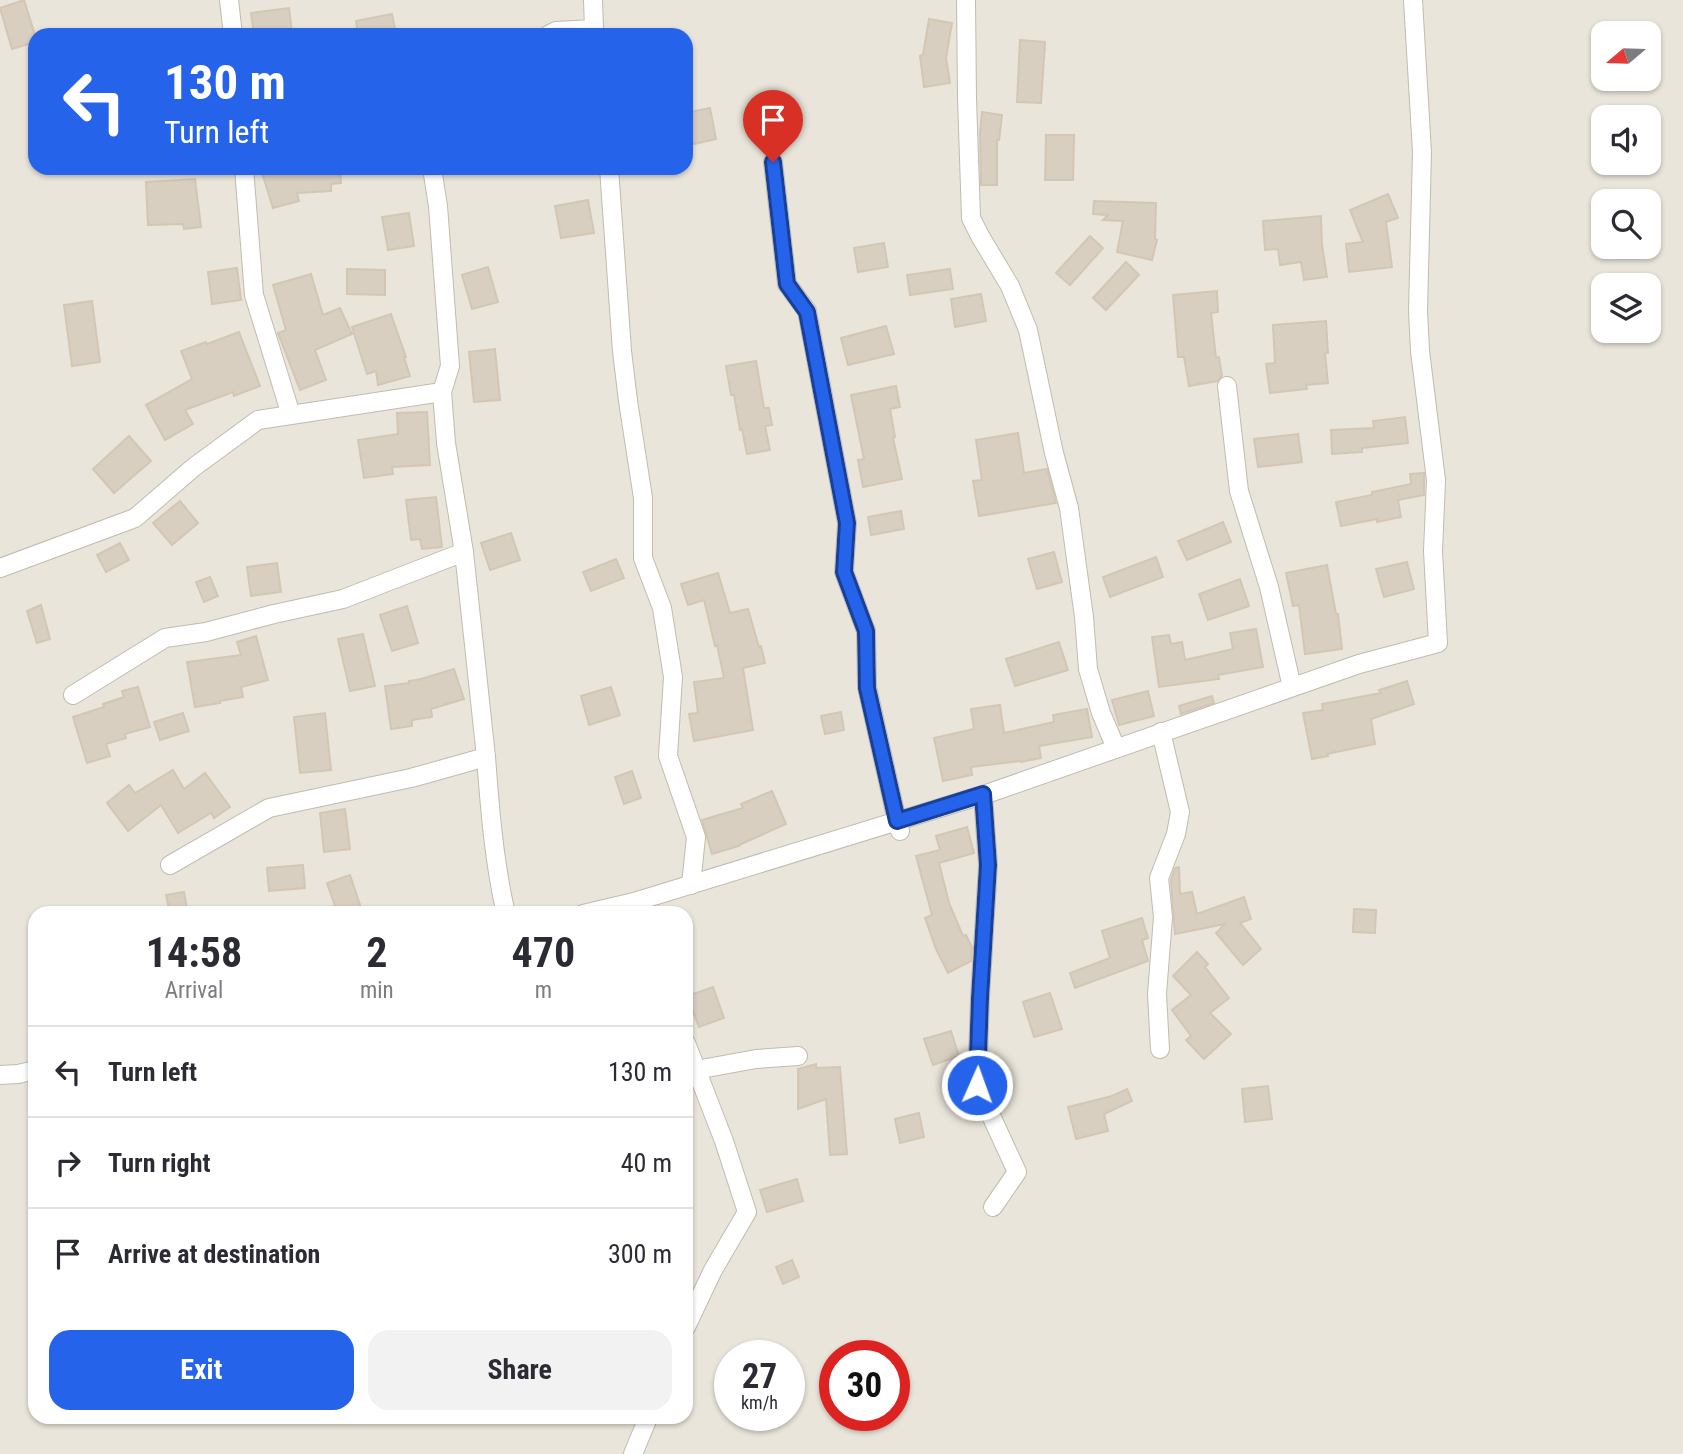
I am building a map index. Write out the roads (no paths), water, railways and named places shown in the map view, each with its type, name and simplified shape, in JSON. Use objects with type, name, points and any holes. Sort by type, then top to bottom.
[{"type":"street","points":[[229,0],[232,28]]},
{"type":"street","points":[[593,0],[594,28]]},
{"type":"street","points":[[966,0],[971,218],[1010,286],[1028,330],[1054,453],[1069,508],[1084,617],[1088,669],[1101,713],[1116,748]]},
{"type":"street","points":[[641,906],[691,885],[899,826],[983,794],[1359,664],[1438,643],[1433,551],[1436,480],[1420,351],[1418,311],[1422,152],[1413,0]]},
{"type":"street","points":[[773,162],[787,284],[807,312],[847,523],[844,572],[866,631],[867,688],[899,826]]},
{"type":"street","points":[[245,175],[254,295],[292,415]]},
{"type":"street","points":[[433,175],[438,206],[450,366],[442,392],[446,443],[464,552],[491,828],[504,906]]},
{"type":"street","points":[[609,175],[622,351],[643,498],[643,558],[662,608],[673,677],[668,757],[696,837],[691,885]]},
{"type":"street","points":[[1227,386],[1238,491],[1269,587],[1292,687]]},
{"type":"street","points":[[0,568],[135,518],[194,467],[258,420],[442,392]]},
{"type":"street","points":[[73,695],[165,638],[206,632],[343,600],[464,552]]},
{"type":"street","points":[[1160,1049],[1157,994],[1163,917],[1158,878],[1176,834],[1180,812],[1161,732]]},
{"type":"street","points":[[170,865],[269,808],[411,778],[486,757]]},
{"type":"street","points":[[983,794],[988,865],[977,1085],[1017,1171],[993,1207]]},
{"type":"street","points":[[696,1070],[756,1059],[797,1056]]},
{"type":"street","points":[[693,1062],[724,1141],[747,1212],[713,1270],[693,1312]]},
{"type":"street","points":[[0,1075],[28,1072]]},
{"type":"street","points":[[633,1454],[646,1424]]}]
